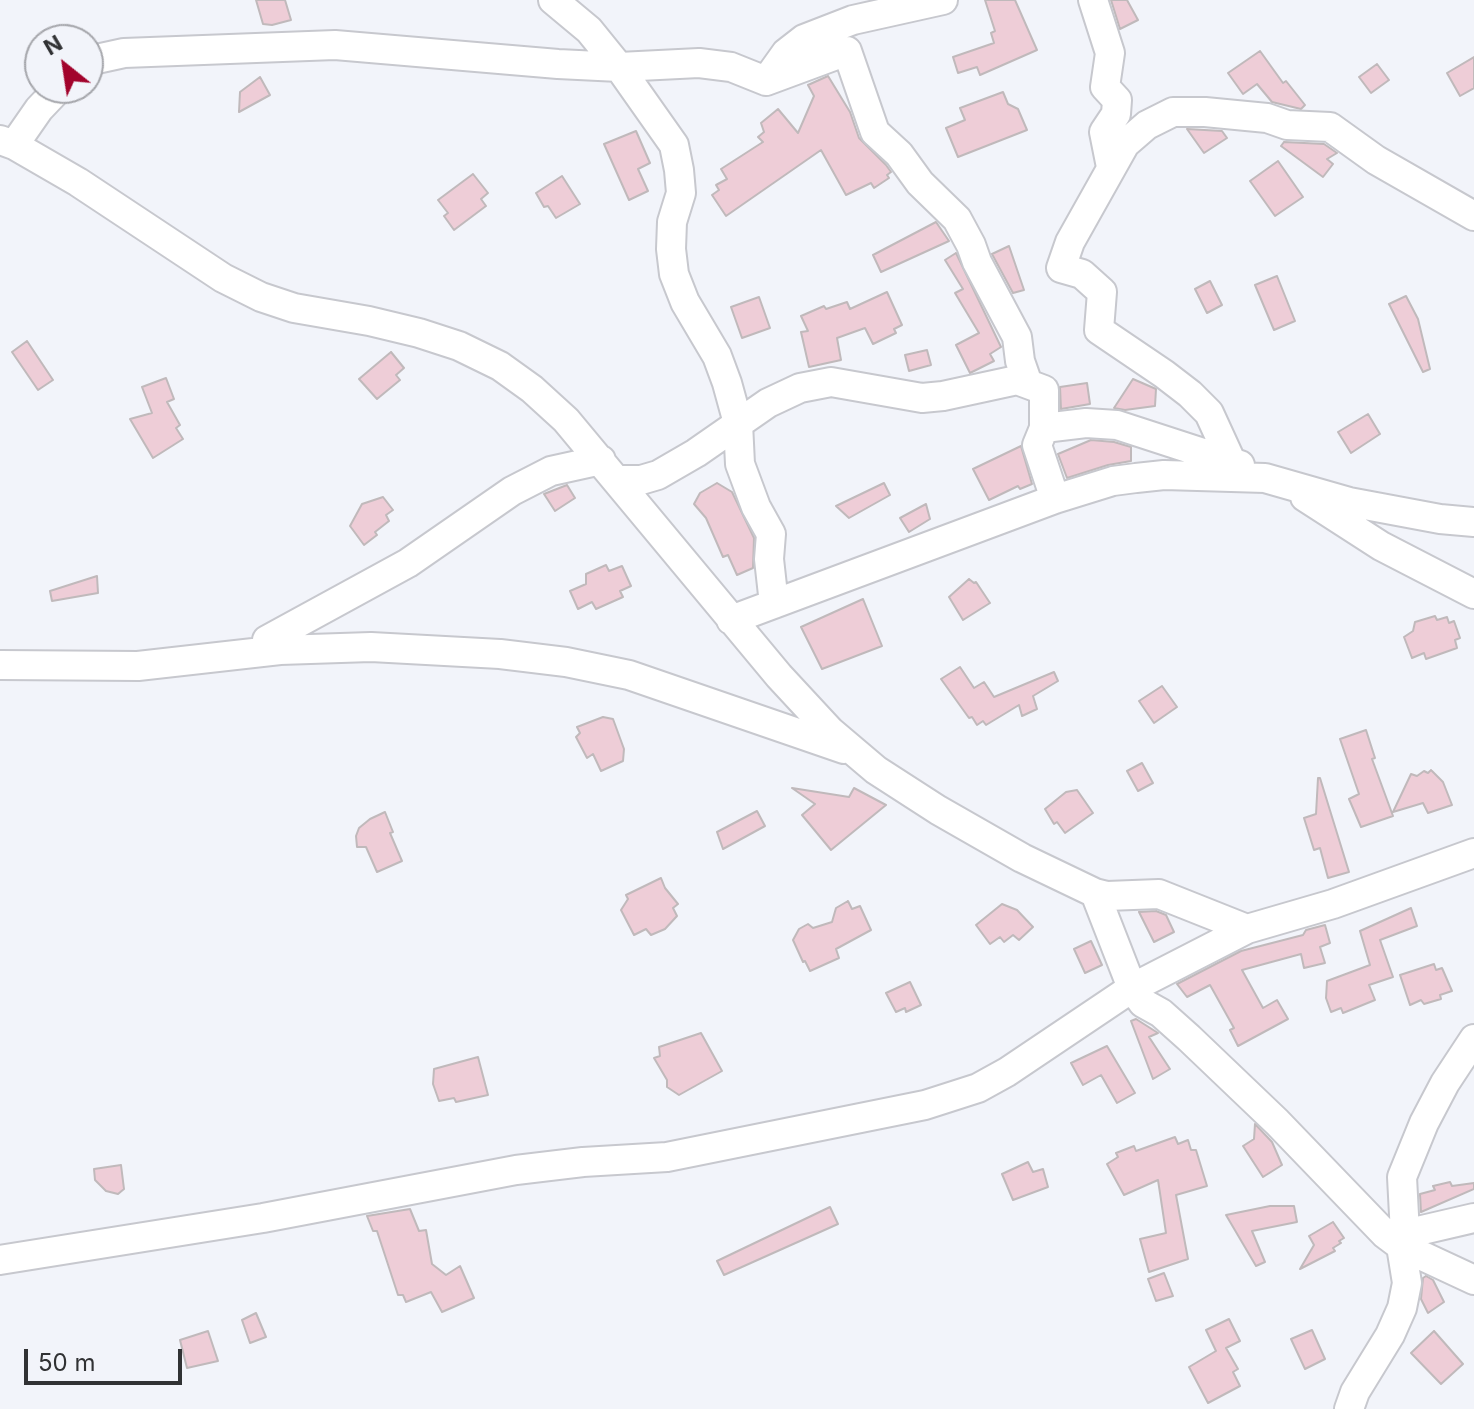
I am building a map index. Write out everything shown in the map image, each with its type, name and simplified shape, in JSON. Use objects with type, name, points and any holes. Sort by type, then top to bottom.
[{"type":"street","points":[[553,0],[589,30],[674,145],[681,193],[672,222],[674,274],[685,302],[717,356],[738,423],[740,464],[756,507],[771,534],[769,559],[774,604]]},
{"type":"street","points":[[766,81],[786,53],[804,39],[866,17],[943,0]]},
{"type":"street","points":[[1093,0],[1110,53],[1105,87],[1117,100],[1116,114],[1104,132],[1111,167]]},
{"type":"street","points":[[104,57],[124,53],[335,45],[558,64],[619,67],[699,63],[731,67],[766,81],[847,51],[875,132],[957,219],[1017,337],[1020,361],[1028,384]]},
{"type":"street","points":[[44,104],[7,143],[78,182],[223,278],[261,297],[294,308],[369,321],[459,346],[500,366],[532,389],[555,409],[610,470],[779,676],[853,752],[938,810],[1022,858],[1095,893],[1107,896],[1159,894],[1247,929]]},
{"type":"street","points":[[1231,461],[1209,413],[1164,374],[1099,330],[1102,292],[1082,274],[1061,268],[1070,242],[1125,144],[1147,125],[1173,112],[1205,112],[1267,118],[1287,125],[1330,127],[1376,160],[1474,216]]},
{"type":"street","points":[[267,640],[408,563],[512,491],[551,471],[610,470],[641,480],[658,475],[696,453],[768,403],[800,388],[831,382],[922,398],[1017,380],[1044,390],[1044,428],[1037,445],[1055,499]]},
{"type":"street","points":[[1044,428],[1086,423],[1117,425],[1231,461],[1265,478],[1296,488],[1400,512],[1474,522]]},
{"type":"street","points":[[731,620],[1055,499],[1113,481],[1150,476],[1265,478]]},
{"type":"street","points":[[1296,488],[1316,506],[1381,546],[1474,594]]},
{"type":"street","points":[[0,665],[138,666],[280,650],[371,647],[500,654],[566,662],[629,675],[853,752]]},
{"type":"street","points":[[0,1260],[263,1218],[516,1170],[667,1157],[925,1105],[978,1088],[1132,988],[1247,929],[1333,904],[1474,853]]},
{"type":"street","points":[[1095,893],[1132,988],[1143,1003],[1172,1022],[1385,1234],[1474,1280]]},
{"type":"street","points":[[1349,1409],[1355,1392],[1390,1335],[1402,1308],[1407,1283],[1407,1244],[1402,1177],[1424,1123],[1445,1083],[1474,1039]]},
{"type":"street","points":[[1407,1244],[1474,1218]]},
{"type":"building","points":[[256,0],[285,0],[291,20],[263,24]]},
{"type":"building","points":[[985,0],[1015,0],[1037,50],[980,75],[977,67],[958,73],[953,57],[994,43],[991,33],[995,31]]},
{"type":"building","points":[[1111,0],[1127,0],[1138,20],[1120,29]]},
{"type":"building","points":[[1260,51],[1283,83],[1286,81],[1305,105],[1301,109],[1272,102],[1257,84],[1243,94],[1228,73]]},
{"type":"building","points":[[1474,57],[1474,88],[1460,96],[1447,73]]},
{"type":"building","points":[[1377,64],[1389,80],[1371,93],[1359,77]]},
{"type":"building","points":[[828,76],[850,112],[859,138],[886,165],[891,172],[887,175],[889,178],[874,188],[871,183],[846,195],[821,150],[726,216],[712,195],[719,190],[716,185],[727,179],[721,169],[763,142],[758,137],[764,132],[761,123],[778,109],[798,133],[814,96],[808,85]]},
{"type":"building","points":[[260,77],[270,95],[239,112],[240,92]]},
{"type":"building","points":[[1003,92],[1008,104],[1018,109],[1027,130],[958,157],[946,128],[965,120],[960,108]]},
{"type":"building","points":[[1187,129],[1222,131],[1227,138],[1204,153]]},
{"type":"building","points":[[636,131],[650,163],[638,169],[648,191],[629,200],[604,144]]},
{"type":"building","points":[[1284,142],[1324,144],[1337,153],[1327,159],[1333,164],[1323,177],[1281,146]]},
{"type":"building","points":[[1278,161],[1303,197],[1275,216],[1250,181]]},
{"type":"building","points":[[473,174],[488,193],[481,199],[486,206],[454,230],[444,216],[448,213],[438,200]]},
{"type":"building","points":[[562,176],[580,204],[556,218],[548,206],[544,207],[536,193]]},
{"type":"building","points":[[936,222],[949,241],[881,272],[873,255]]},
{"type":"building","points":[[1009,246],[1024,290],[1013,293],[992,254]]},
{"type":"building","points":[[956,253],[1001,347],[990,354],[994,361],[970,373],[956,345],[979,333],[955,293],[963,289],[945,260]]},
{"type":"building","points":[[1277,276],[1295,321],[1274,330],[1255,285]]},
{"type":"building","points":[[1210,281],[1222,305],[1207,313],[1195,289]]},
{"type":"building","points":[[887,292],[902,325],[894,329],[896,333],[873,344],[865,328],[837,338],[841,360],[809,367],[801,332],[808,331],[801,316],[824,306],[826,309],[847,302],[850,309]]},
{"type":"building","points":[[1406,296],[1418,319],[1430,369],[1423,372],[1389,304]]},
{"type":"building","points":[[759,297],[770,328],[742,338],[731,307]]},
{"type":"building","points":[[27,341],[53,380],[38,390],[12,352]]},
{"type":"building","points":[[927,350],[931,365],[909,371],[905,355]]},
{"type":"building","points":[[391,352],[404,368],[396,375],[400,380],[377,399],[359,379]]},
{"type":"building","points":[[166,378],[174,399],[167,402],[180,425],[176,428],[183,439],[153,458],[130,419],[152,413],[142,387]]},
{"type":"building","points":[[1133,379],[1156,389],[1155,406],[1125,410],[1114,408]]},
{"type":"building","points":[[1087,383],[1090,404],[1061,409],[1060,387]]},
{"type":"building","points":[[1368,414],[1380,434],[1351,453],[1338,432]]},
{"type":"building","points":[[1091,440],[1131,447],[1131,461],[1067,478],[1058,454]]},
{"type":"building","points":[[1021,446],[1032,484],[1020,489],[1018,486],[989,500],[973,469]]},
{"type":"building","points":[[717,483],[732,492],[754,538],[753,568],[737,575],[728,555],[723,557],[706,518],[694,504],[700,493]]},
{"type":"building","points":[[884,483],[890,495],[849,518],[836,506]]},
{"type":"building","points":[[567,485],[575,498],[555,511],[544,494]]},
{"type":"building","points":[[383,497],[393,510],[386,515],[389,521],[364,545],[350,526],[362,504]]},
{"type":"building","points":[[926,504],[930,519],[909,532],[900,518]]},
{"type":"building","points":[[606,565],[609,571],[622,566],[631,586],[620,591],[623,597],[596,609],[592,602],[578,609],[570,591],[586,584],[586,574]]},
{"type":"building","points":[[97,576],[98,593],[52,601],[50,591]]},
{"type":"building","points":[[969,579],[976,582],[990,603],[963,620],[949,597]]},
{"type":"building","points":[[863,599],[882,646],[822,669],[801,627]]},
{"type":"building","points":[[1435,616],[1437,620],[1447,617],[1449,623],[1454,621],[1460,638],[1455,640],[1457,648],[1426,659],[1424,653],[1412,658],[1404,637],[1413,631],[1415,622]]},
{"type":"building","points":[[960,667],[974,688],[984,682],[994,697],[1054,672],[1058,681],[1033,696],[1037,709],[1022,716],[1019,705],[986,725],[983,721],[977,725],[941,679]]},
{"type":"building","points":[[1162,686],[1177,707],[1154,723],[1139,701]]},
{"type":"building","points":[[603,717],[613,719],[624,749],[623,761],[601,771],[593,754],[587,758],[576,737],[580,733],[577,727]]},
{"type":"building","points":[[1366,730],[1375,758],[1372,759],[1393,816],[1361,827],[1349,799],[1359,794],[1340,739]]},
{"type":"building","points":[[1142,763],[1153,783],[1138,791],[1127,771]]},
{"type":"building","points":[[1431,770],[1443,782],[1452,805],[1428,813],[1423,803],[1393,812],[1411,774],[1417,776]]},
{"type":"building","points":[[1318,778],[1349,872],[1328,878],[1320,848],[1314,850],[1304,818],[1316,814]]},
{"type":"building","points":[[792,788],[849,797],[854,788],[886,805],[831,850],[802,815],[815,804]]},
{"type":"building","points":[[1077,790],[1093,813],[1065,833],[1057,822],[1054,824],[1045,809],[1066,792]]},
{"type":"building","points":[[757,811],[765,826],[723,849],[717,832]]},
{"type":"building","points":[[385,812],[402,861],[377,872],[366,847],[357,847],[356,836],[359,828]]},
{"type":"building","points":[[661,878],[678,904],[673,908],[677,916],[665,929],[651,935],[646,929],[634,935],[621,910],[628,899],[626,895]]},
{"type":"building","points":[[848,901],[852,909],[860,906],[871,930],[836,949],[839,958],[810,971],[793,940],[799,929],[808,924],[813,928],[832,922],[836,908]]},
{"type":"building","points":[[1002,904],[1017,910],[1033,927],[1019,940],[1013,935],[1004,942],[1000,937],[990,944],[976,925]]},
{"type":"building","points":[[1411,908],[1417,926],[1380,940],[1393,977],[1369,985],[1375,1000],[1343,1013],[1341,1008],[1331,1012],[1326,998],[1327,981],[1370,965],[1360,931]]},
{"type":"building","points":[[1156,911],[1166,915],[1174,932],[1154,942],[1139,912]]},
{"type":"building","points":[[1325,925],[1330,943],[1320,947],[1325,963],[1304,968],[1301,954],[1242,970],[1263,1008],[1277,1000],[1288,1019],[1238,1046],[1230,1030],[1234,1028],[1210,985],[1187,997],[1177,984],[1241,951],[1303,935],[1306,930]]},
{"type":"building","points":[[1091,941],[1102,965],[1085,973],[1074,949]]},
{"type":"building","points":[[1434,964],[1436,970],[1442,968],[1452,991],[1440,995],[1441,999],[1424,1004],[1421,1000],[1410,1005],[1400,975]]},
{"type":"building","points":[[910,982],[921,1005],[906,1012],[905,1008],[896,1012],[886,993]]},
{"type":"building","points":[[1136,1019],[1158,1033],[1149,1037],[1170,1069],[1153,1079],[1131,1021]]},
{"type":"building","points":[[701,1033],[722,1071],[679,1095],[667,1087],[667,1080],[654,1058],[660,1056],[659,1047]]},
{"type":"building","points":[[1107,1046],[1135,1093],[1117,1103],[1101,1075],[1083,1085],[1071,1063]]},
{"type":"building","points":[[478,1057],[488,1095],[456,1102],[454,1098],[439,1101],[433,1084],[434,1069]]},
{"type":"building","points":[[1255,1124],[1272,1142],[1282,1165],[1263,1177],[1243,1146],[1254,1139]]},
{"type":"building","points":[[1175,1137],[1178,1144],[1188,1140],[1191,1150],[1196,1150],[1207,1186],[1176,1195],[1188,1259],[1149,1272],[1140,1239],[1166,1233],[1158,1180],[1124,1195],[1107,1164],[1118,1157],[1116,1153],[1134,1146],[1136,1151]]},
{"type":"building","points":[[1028,1162],[1033,1172],[1043,1169],[1048,1187],[1013,1200],[1002,1174]]},
{"type":"building","points":[[121,1165],[124,1189],[118,1194],[106,1191],[95,1180],[94,1169]]},
{"type":"building","points":[[1450,1182],[1452,1186],[1474,1183],[1474,1189],[1421,1212],[1420,1194],[1435,1190],[1433,1186]]},
{"type":"building","points":[[1270,1206],[1294,1206],[1297,1222],[1252,1231],[1265,1262],[1256,1266],[1226,1215]]},
{"type":"building","points":[[830,1207],[838,1224],[724,1275],[717,1261]]},
{"type":"building","points":[[410,1209],[419,1231],[426,1230],[432,1264],[446,1275],[460,1266],[474,1298],[442,1312],[431,1292],[406,1302],[403,1295],[398,1295],[377,1231],[373,1231],[367,1216]]},
{"type":"building","points":[[1333,1222],[1344,1238],[1339,1241],[1341,1243],[1333,1248],[1335,1251],[1300,1269],[1314,1245],[1309,1236]]},
{"type":"building","points":[[1164,1273],[1173,1296],[1156,1301],[1148,1279]]},
{"type":"building","points":[[1426,1276],[1433,1280],[1444,1302],[1428,1313],[1421,1299],[1423,1278]]},
{"type":"building","points":[[256,1313],[266,1337],[250,1343],[242,1320]]},
{"type":"building","points":[[1229,1319],[1240,1341],[1226,1348],[1238,1369],[1233,1372],[1240,1386],[1208,1403],[1189,1367],[1216,1351],[1206,1330]]},
{"type":"building","points":[[1312,1330],[1325,1359],[1305,1369],[1291,1339]]},
{"type":"building","points":[[208,1331],[218,1361],[187,1368],[180,1340]]},
{"type":"building","points":[[1434,1331],[1463,1364],[1441,1384],[1411,1353]]}]
